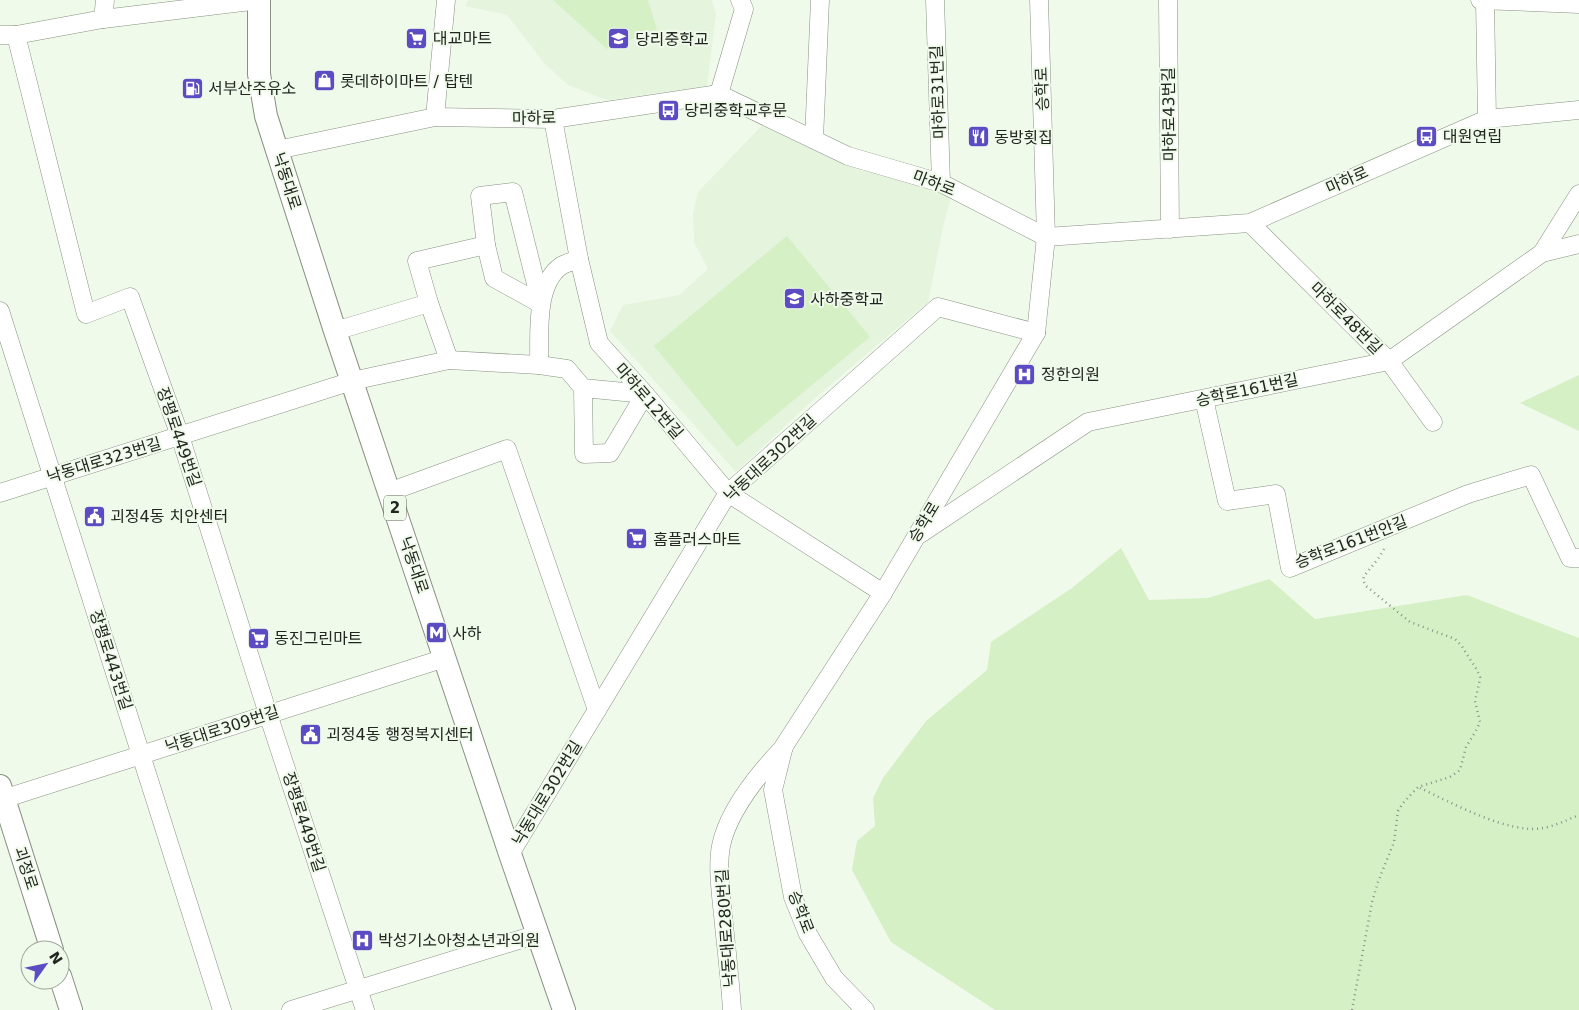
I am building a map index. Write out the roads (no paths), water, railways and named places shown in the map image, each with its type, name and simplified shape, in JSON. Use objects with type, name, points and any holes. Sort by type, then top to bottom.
[{"type":"main road","name":"낙동대로","points":[[259,0],[259,74],[266,116],[335,332],[564,1010]]},
{"type":"main road","name":"괴정로","points":[[1,795],[49,940]]},
{"type":"main road","points":[[65,990],[71,1010]]},
{"type":"street","points":[[103,19],[105,0]]},
{"type":"street","points":[[8,35],[103,19],[259,0]]},
{"type":"street","points":[[435,118],[446,0]]},
{"type":"street","points":[[719,94],[744,9],[740,0]]},
{"type":"street","points":[[814,140],[820,0]]},
{"type":"street","name":"마하로31번길","points":[[935,0],[941,184]]},
{"type":"street","name":"승학로","points":[[865,1010],[834,978],[808,934],[792,897],[773,790],[784,746],[883,593],[1036,333],[1046,238],[1039,0]]},
{"type":"street","name":"마하로43번길","points":[[1168,0],[1170,229]]},
{"type":"street","points":[[1480,0],[1579,4]]},
{"type":"street","points":[[1485,0],[1487,119]]},
{"type":"street","name":"장평로449번길","points":[[8,35],[86,314],[130,297],[180,436],[268,714],[366,1010]]},
{"type":"street","name":"마하로","points":[[277,150],[435,118],[553,119],[719,94],[848,156],[941,184],[1046,238],[1250,223],[1487,119],[1579,110]]},
{"type":"street","name":"마하로12번길","points":[[553,119],[579,259],[599,343],[645,394],[728,493],[883,593]]},
{"type":"street","points":[[539,365],[540,304],[513,192],[480,196],[486,245],[494,278],[540,304]]},
{"type":"street","points":[[1542,253],[1579,194]]},
{"type":"street","name":"마하로48번길","points":[[1250,223],[1389,361],[1433,422]]},
{"type":"street","name":"승학로161번길","points":[[916,537],[1088,422],[1389,361],[1542,253],[1579,244]]},
{"type":"street","points":[[449,360],[417,261],[486,245]]},
{"type":"street","points":[[540,304],[550,279],[561,266],[579,259]]},
{"type":"street","points":[[335,332],[429,303]]},
{"type":"street","name":"낙동대로302번길","points":[[510,854],[728,493],[938,307],[1036,333]]},
{"type":"street","name":"장평로443번길","points":[[0,311],[222,1010]]},
{"type":"street","name":"낙동대로323번길","points":[[0,493],[352,381],[449,360],[539,365],[567,369],[583,388]]},
{"type":"street","points":[[583,388],[645,394],[610,453],[584,454],[583,388]]},
{"type":"street","name":"승학로161번안길","points":[[1204,399],[1227,501],[1276,494],[1290,568],[1468,494],[1531,476],[1570,558],[1579,558]]},
{"type":"street","points":[[389,492],[507,449],[597,710]]},
{"type":"street","name":"낙동대로309번길","points":[[1,795],[141,755],[445,658]]},
{"type":"street","name":"낙동대로280번길","points":[[732,1010],[720,884],[721,846],[739,804],[764,767],[784,746]]},
{"type":"street","points":[[292,1010],[538,934]]},
{"type":"place","name":"대교마트","points":[[417,38]]},
{"type":"place","name":"당리중학교","points":[[619,39]]},
{"type":"place","name":"롯데하이마트 / 탑텐","points":[[324,81]]},
{"type":"place","name":"서부산주유소","points":[[192,88]]},
{"type":"place","name":"당리중학교후문","points":[[668,110]]},
{"type":"place","name":"대원연립","points":[[1427,136]]},
{"type":"place","name":"동방횟집","points":[[978,137]]},
{"type":"place","name":"사하중학교","points":[[794,299]]},
{"type":"place","name":"정한의원","points":[[1025,374]]},
{"type":"place","name":"괴정4동 치안센터","points":[[94,516]]},
{"type":"place","name":"홈플러스마트","points":[[637,539]]},
{"type":"place","name":"사하","points":[[436,633]]},
{"type":"place","name":"동진그린마트","points":[[258,638]]},
{"type":"place","name":"괴정4동 행정복지센터","points":[[310,734]]},
{"type":"place","name":"박성기소아청소년과의원","points":[[362,940]]}]
